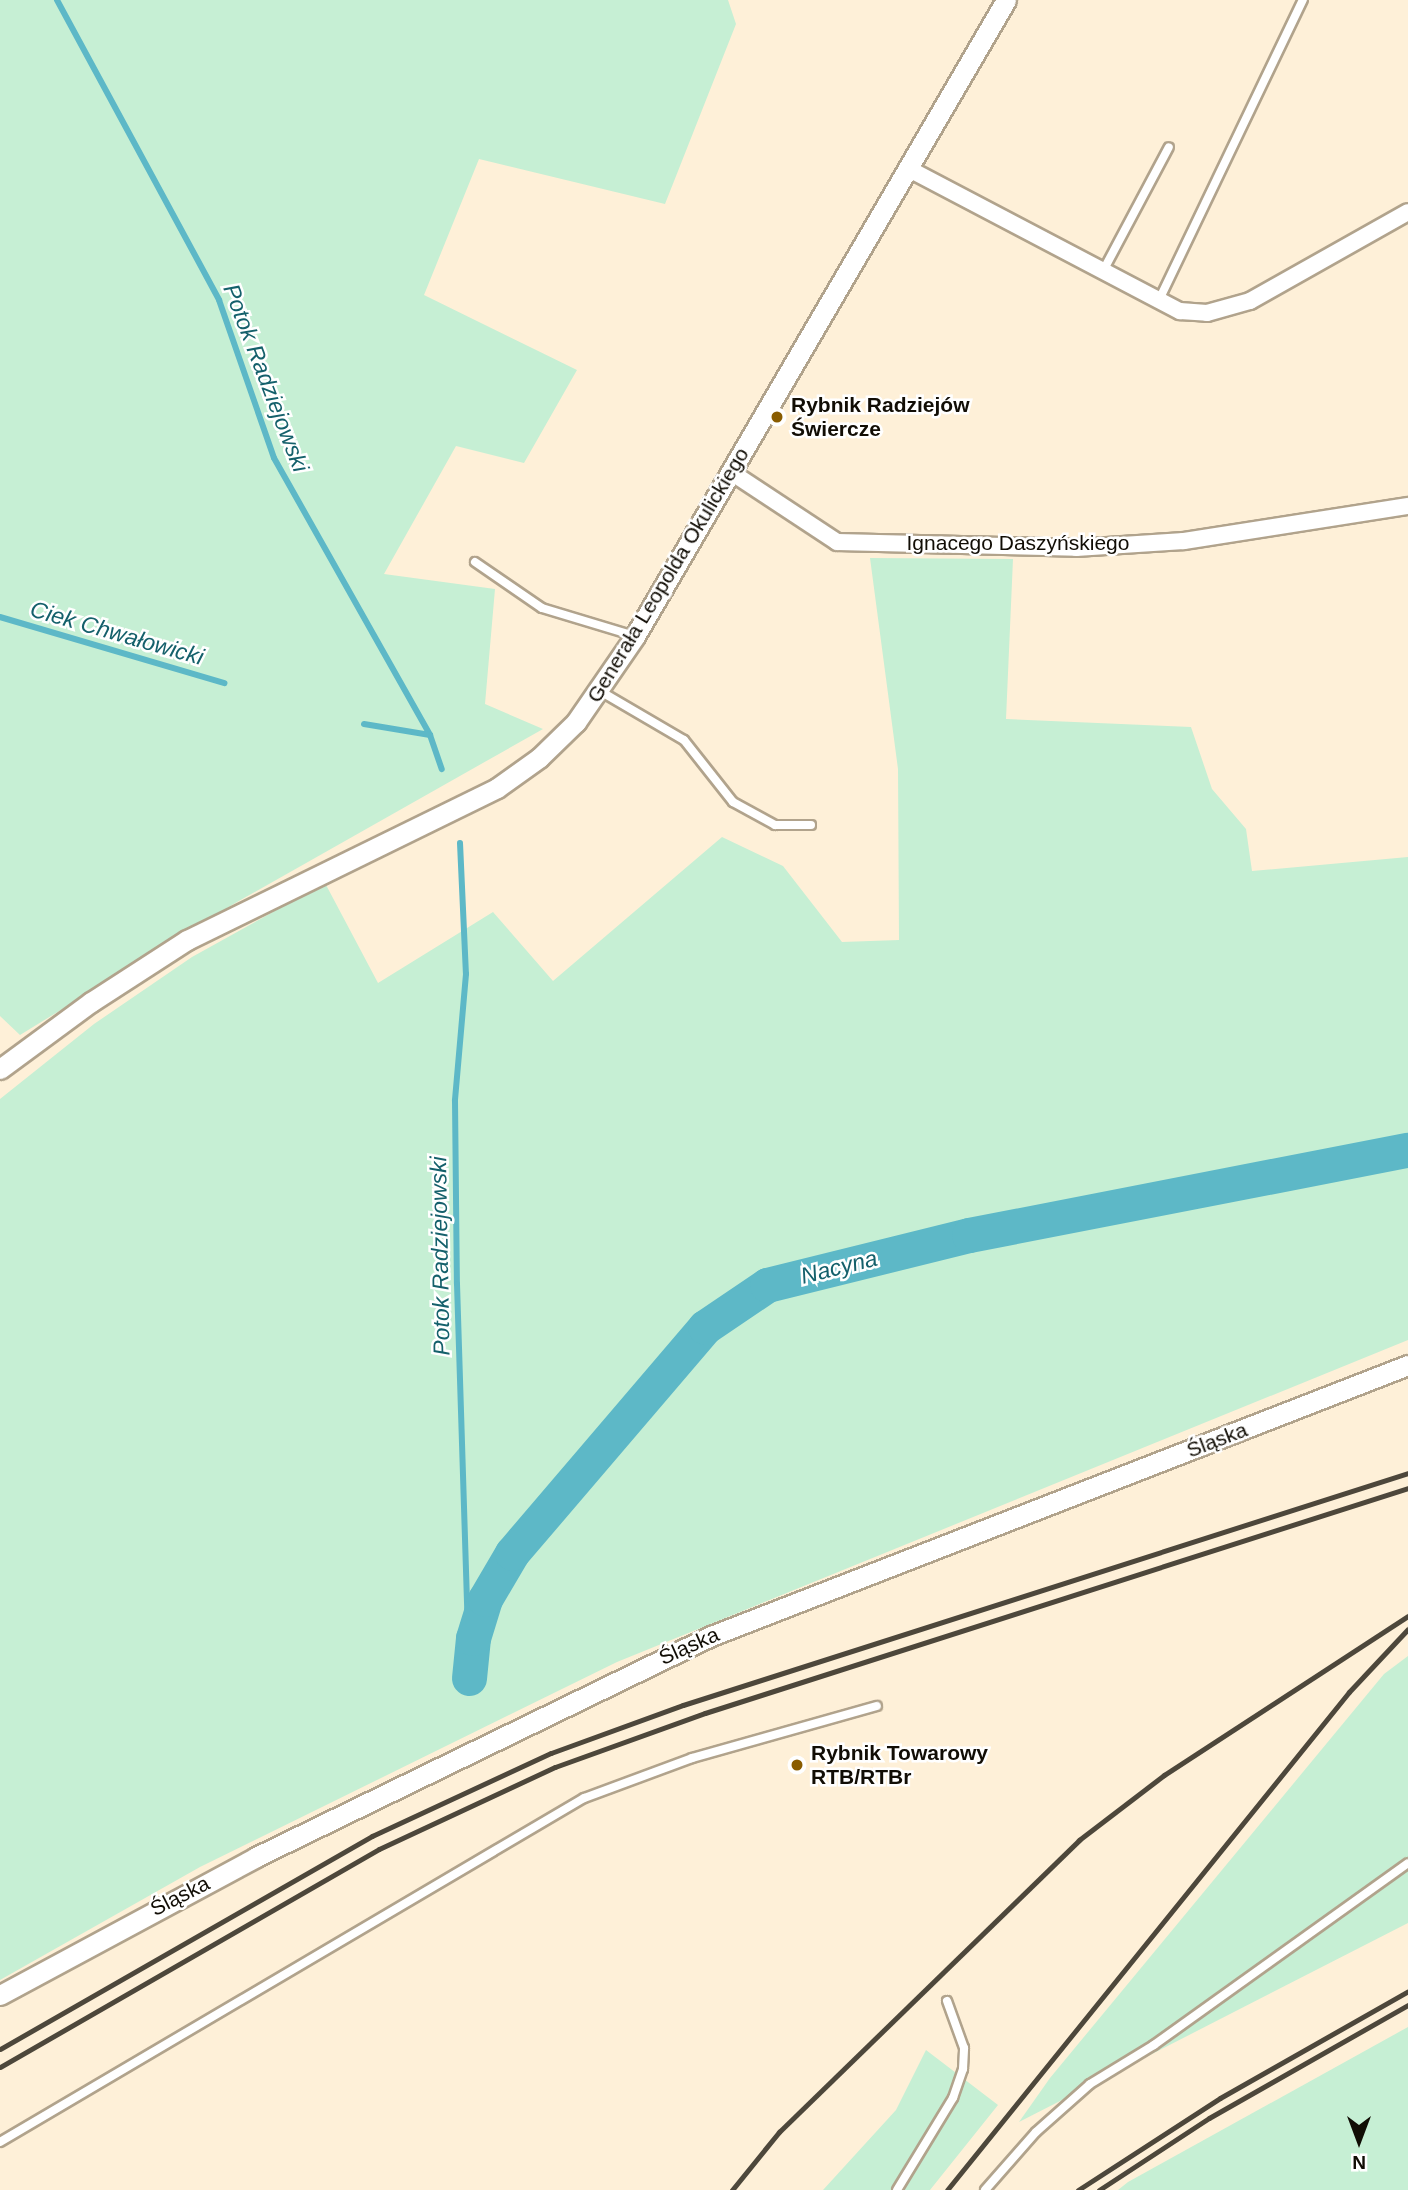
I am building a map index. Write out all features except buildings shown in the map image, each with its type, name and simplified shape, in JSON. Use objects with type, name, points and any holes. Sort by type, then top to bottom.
[{"type":"street","name":"Generała Leopolda Okulickiego","points":[[1,1066],[108,990],[187,940],[505,783],[558,741],[600,691],[635,636],[1006,0]]},
{"type":"street","points":[[909,169],[1180,311],[1207,313],[1250,301],[1408,212]]},
{"type":"street","name":"Ignacego Daszyńskiego","points":[[731,472],[837,542],[1076,548],[1184,541],[1408,506]]},
{"type":"street","name":"Śląska","points":[[0,1995],[256,1857],[700,1641],[805,1596],[1408,1366]]},
{"type":"lane","points":[[1159,300],[1303,0]]},
{"type":"lane","points":[[1102,272],[1168,147]]},
{"type":"lane","points":[[475,562],[542,608],[635,636]]},
{"type":"lane","points":[[600,691],[684,740],[733,802],[775,825],[811,825]]},
{"type":"lane","points":[[0,2142],[584,1798],[692,1758],[877,1706]]},
{"type":"lane","points":[[985,2190],[1036,2132],[1090,2084],[1154,2045],[1408,1863]]},
{"type":"lane","points":[[897,2190],[953,2098],[963,2069],[964,2048],[947,2001]]},
{"type":"green space","points":[[0,0],[728,0],[736,24],[665,204],[479,159],[424,295],[577,370],[524,463],[456,446],[384,574],[495,589],[485,704],[543,729],[237,902],[20,1035],[0,1016]]},
{"type":"green space","points":[[870,558],[1013,559],[1006,719],[1191,727],[1212,789],[1246,829],[1252,871],[1408,857],[1408,1340],[617,1662],[200,1867],[0,1980],[0,1099],[94,1024],[192,957],[325,883],[378,983],[493,912],[553,981],[722,837],[783,866],[842,942],[899,940],[898,769]]},
{"type":"green space","points":[[1408,1656],[1408,1923],[1019,2122],[1050,2078],[1384,1674]]},
{"type":"green space","points":[[1408,2027],[1408,2190],[1118,2190],[1128,2182]]},
{"type":"green space","points":[[926,2050],[998,2105],[930,2190],[823,2190],[896,2110]]},
{"type":"waterway","name":"Potok Radziejowski","points":[[57,0],[219,300],[274,458],[430,735],[442,769]]},
{"type":"waterway","name":"Ciek Chwałowicki","points":[[0,617],[224,683]]},
{"type":"waterway","name":"Ciek Chwałowicki","points":[[364,724],[430,735]]},
{"type":"waterway","name":"Potok Radziejowski","points":[[460,843],[466,974],[455,1101],[457,1284],[469,1669]]},
{"type":"waterway","name":"Nacyna","points":[[469,1678],[473,1638],[485,1599],[512,1553],[705,1327],[767,1285],[969,1235],[1408,1150]]},
{"type":"railway","points":[[0,2049],[372,1836],[551,1753],[683,1705],[1408,1473]]},
{"type":"railway","points":[[0,2067],[379,1849],[555,1767],[705,1713],[1408,1488]]},
{"type":"railway","points":[[732,2190],[779,2132],[1079,1840],[1164,1775],[1408,1616]]},
{"type":"railway","points":[[947,2190],[1349,1692],[1408,1629]]},
{"type":"railway","points":[[1078,2190],[1220,2098],[1408,1991]]},
{"type":"railway","points":[[1099,2190],[1209,2118],[1408,2005]]},
{"type":"place","name":"Rybnik Radziejów Świercze","points":[[777,417]]},
{"type":"place","name":"Rybnik Towarowy RTB/RTBr","points":[[797,1765]]}]
